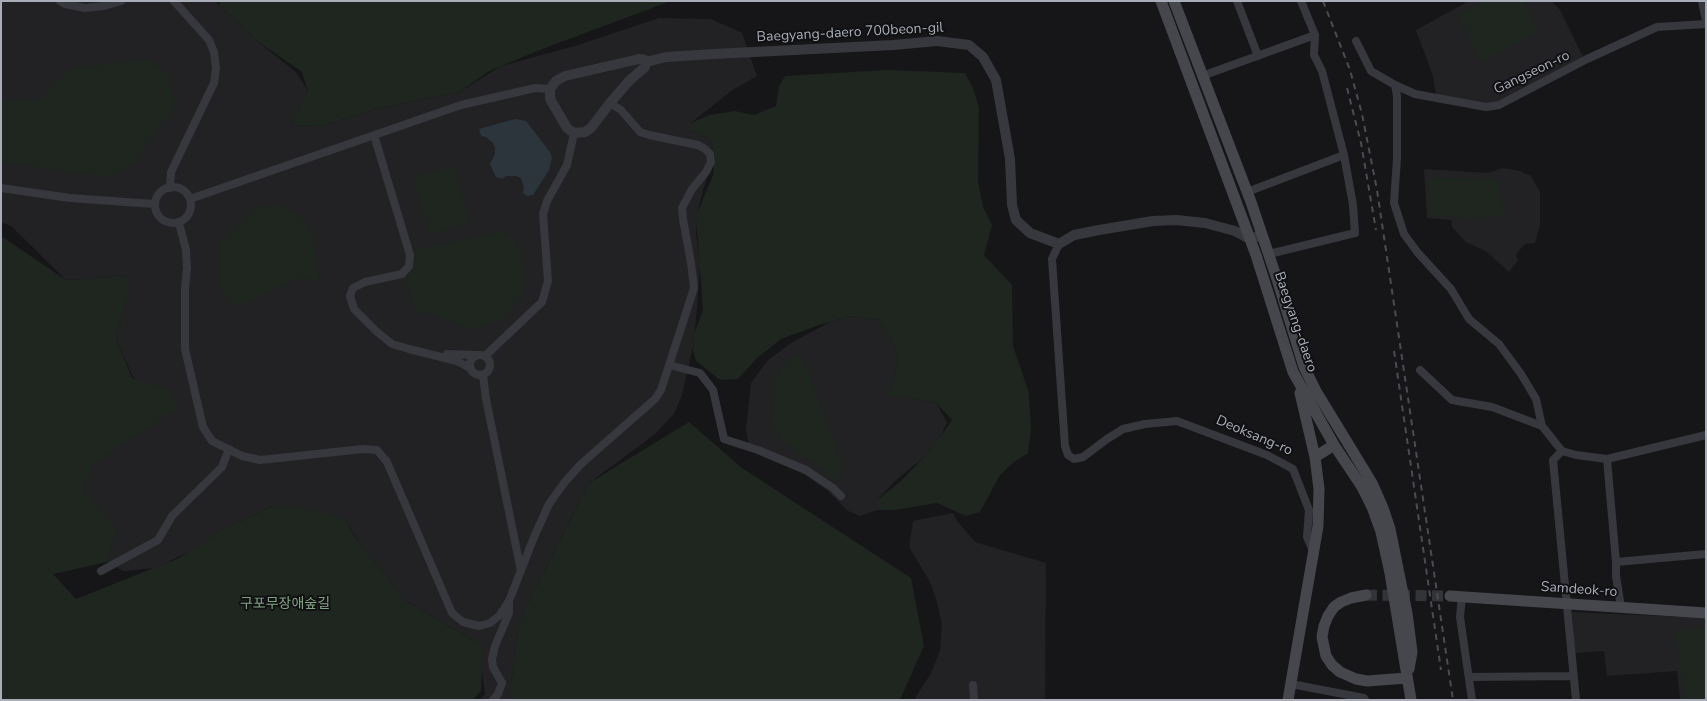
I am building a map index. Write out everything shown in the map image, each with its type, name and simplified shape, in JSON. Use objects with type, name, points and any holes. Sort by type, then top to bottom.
[{"type":"main road","name":"Baegyang-daero","points":[[1161,1],[1250,239],[1293,372],[1334,445],[1362,487],[1381,532],[1390,573],[1411,700]]},
{"type":"main road","name":"Baegyang-daero","points":[[1174,1],[1247,192],[1269,254],[1304,366],[1316,391],[1372,483],[1383,508],[1390,529],[1407,613],[1412,652],[1408,678]]},
{"type":"main road","name":"Deoksang-ro","points":[[1288,700],[1314,552],[1319,512],[1319,489],[1315,457],[1304,407],[1293,372]]},
{"type":"main road","points":[[1315,457],[1334,445]]},
{"type":"main road","points":[[1366,595],[1341,602],[1328,616],[1322,637],[1326,656],[1340,672],[1356,680],[1408,678]]},
{"type":"main road","name":"Samdeok-ro","points":[[1450,596],[1706,613]]},
{"type":"street","points":[[60,1],[85,8],[104,6],[121,1]]},
{"type":"street","points":[[170,188],[171,172],[214,83],[216,68],[214,52],[209,40],[174,1]]},
{"type":"street","points":[[1237,1],[1258,56]]},
{"type":"street","points":[[1269,254],[1355,233],[1353,205],[1344,155],[1322,71],[1314,55],[1315,36],[1300,1]]},
{"type":"street","points":[[1702,1],[1706,23]]},
{"type":"street","name":"Gangseon-ro","points":[[1356,41],[1371,71],[1395,85],[1415,94],[1486,107],[1499,104],[1587,59],[1657,27],[1706,23]]},
{"type":"street","points":[[1202,76],[1315,36]]},
{"type":"street","name":"Baegyang-daero 700beon-gil","points":[[550,89],[556,81],[565,76],[639,59],[646,62],[666,57],[937,41],[969,45],[983,57],[996,80],[1010,159],[1012,205],[1016,220],[1037,237],[1059,244]]},
{"type":"street","points":[[190,199],[462,105],[535,88],[550,89],[550,99],[567,128],[574,132],[585,132],[591,128],[629,81],[645,67],[646,62]]},
{"type":"street","points":[[1395,85],[1397,96],[1397,158],[1394,203],[1404,234],[1418,253],[1451,289],[1469,319],[1499,344],[1521,374],[1536,399],[1542,426],[1562,451],[1576,456],[1607,458],[1706,435]]},
{"type":"street","points":[[179,222],[186,250],[185,349],[202,427],[212,441],[242,456],[260,460],[363,449],[377,450],[388,462],[452,614],[463,622],[479,626],[490,623],[500,615],[509,601],[549,504],[564,482],[581,464],[655,399],[661,390],[694,288],[682,208],[692,189],[706,172],[711,162],[710,154],[698,145],[640,132],[621,110],[610,103]]},
{"type":"street","points":[[470,368],[471,360],[481,356],[542,302],[548,282],[543,214],[547,201],[567,165],[574,132]]},
{"type":"street","points":[[374,135],[410,256],[409,266],[402,274],[365,282],[353,288],[350,296],[354,309],[392,344],[457,361],[470,368],[475,374],[483,375]]},
{"type":"street","points":[[1247,192],[1344,155]]},
{"type":"street","points":[[1,188],[70,198],[154,204]]},
{"type":"street","points":[[170,188],[180,189],[190,199],[189,213],[185,219],[179,222],[172,224],[165,222],[155,212],[154,204],[156,198],[160,192],[170,188]]},
{"type":"street","points":[[1059,244],[1074,235],[1153,221],[1176,220],[1205,224],[1235,231],[1250,239],[1262,235]]},
{"type":"street","name":"Deoksang-ro","points":[[1059,244],[1052,259],[1065,446],[1068,455],[1074,459],[1084,457],[1123,429],[1145,424],[1176,421],[1267,455],[1293,469],[1309,510],[1307,537],[1314,552]]},
{"type":"street","points":[[438,355],[481,356],[488,359],[490,366],[483,375]]},
{"type":"street","points":[[669,365],[700,373],[713,390],[724,439],[758,450],[806,470],[833,488],[841,496]]},
{"type":"street","points":[[1420,370],[1452,400],[1492,407],[1542,426]]},
{"type":"street","points":[[483,375],[486,399],[521,571]]},
{"type":"street","points":[[101,571],[158,540],[172,516],[222,467],[228,449]]},
{"type":"street","points":[[1562,451],[1553,460],[1576,700]]},
{"type":"street","points":[[1607,458],[1616,576],[1621,607]]},
{"type":"street","points":[[1616,562],[1706,554]]},
{"type":"street","points":[[1462,596],[1460,617],[1472,700]]},
{"type":"street","points":[[493,700],[502,684],[493,667],[492,659],[495,646],[509,612],[509,601]]},
{"type":"street","points":[[1469,677],[1573,676]]},
{"type":"street","points":[[1291,684],[1335,696],[1364,698],[1365,700]]},
{"type":"street","points":[[973,685],[974,700]]},
{"type":"shaded area","points":[[1,1],[213,1],[220,5],[257,41],[296,72],[308,91],[291,125],[322,126],[373,110],[461,91],[501,66],[575,46],[659,18],[711,19],[742,33],[757,76],[731,91],[691,123],[691,130],[710,140],[715,155],[698,211],[696,233],[700,265],[697,308],[693,347],[682,395],[674,414],[654,435],[589,483],[519,621],[509,700],[479,700],[485,694],[478,643],[406,601],[359,543],[346,520],[275,505],[222,530],[196,548],[156,568],[123,571],[107,562],[117,529],[77,493],[87,466],[151,393],[133,377],[116,339],[127,296],[127,276],[66,280],[11,226],[1,222]]},
{"type":"shaded area","points":[[1469,1],[1552,1],[1560,10],[1584,59],[1499,103],[1486,105],[1436,95],[1433,76],[1416,30]]},
{"type":"shaded area","points":[[515,119],[526,121],[550,152],[552,158],[549,170],[533,195],[527,196],[523,193],[524,188],[521,178],[516,176],[506,176],[502,179],[496,177],[490,164],[495,154],[495,148],[493,143],[486,137],[481,136],[479,129]]},
{"type":"shaded area","points":[[1503,168],[1520,171],[1531,176],[1540,192],[1540,225],[1535,243],[1525,244],[1516,254],[1518,260],[1509,272],[1487,252],[1466,242],[1452,227],[1451,220],[1427,218],[1424,169],[1488,173]]},
{"type":"shaded area","points":[[851,316],[878,320],[893,341],[898,360],[887,397],[908,397],[936,403],[947,422],[941,436],[923,458],[895,481],[877,500],[877,510],[860,516],[848,511],[828,491],[805,475],[750,451],[746,429],[751,383],[768,360],[791,343],[830,322]]},
{"type":"shaded area","points":[[953,513],[957,521],[975,542],[1046,563],[1045,698],[1043,700],[914,700],[931,673],[940,651],[942,624],[935,595],[929,580],[909,547],[913,521]]},
{"type":"shaded area","points":[[1572,612],[1706,618],[1706,700],[1680,700],[1677,671],[1607,676],[1604,651],[1575,653]]},
{"type":"green space","points":[[219,1],[671,1],[489,71],[461,91],[373,110],[322,126],[291,125],[308,91],[302,72],[257,41],[220,5]]},
{"type":"green space","points":[[1484,1],[1522,1],[1538,33],[1482,62],[1458,15]]},
{"type":"green space","points":[[147,59],[168,74],[175,106],[134,163],[112,178],[1,162],[1,103],[4,101],[41,99],[70,68]]},
{"type":"green space","points":[[887,70],[965,73],[973,88],[979,108],[978,181],[983,207],[992,225],[984,255],[1012,285],[1013,346],[1029,393],[1031,430],[1028,453],[1014,462],[1000,475],[980,512],[966,516],[937,503],[895,510],[877,510],[877,500],[901,481],[923,458],[952,420],[936,403],[908,397],[886,397],[898,360],[893,341],[878,320],[851,316],[781,339],[757,358],[738,379],[720,380],[696,361],[693,351],[694,334],[703,310],[696,216],[713,175],[715,155],[710,140],[691,130],[691,123],[709,115],[735,111],[754,115],[776,106],[779,86],[785,76]]},
{"type":"green space","points":[[454,166],[470,223],[429,234],[414,177]]},
{"type":"green space","points":[[1428,178],[1498,179],[1504,216],[1461,220],[1454,216],[1430,216]]},
{"type":"green space","points":[[278,205],[300,215],[313,237],[319,281],[299,278],[248,303],[235,306],[219,289],[220,242],[255,207]]},
{"type":"green space","points":[[503,231],[517,242],[526,275],[524,294],[502,319],[475,330],[415,310],[410,298],[407,278],[413,266],[417,249]]},
{"type":"green space","name":"구포무장애숲길","points":[[1,236],[66,280],[127,276],[127,296],[116,339],[132,378],[172,391],[177,409],[93,464],[84,490],[117,529],[107,562],[53,574],[76,599],[179,558],[222,530],[275,505],[325,512],[346,520],[356,539],[406,601],[483,646],[481,691],[473,700],[1,700]]},
{"type":"green space","points":[[802,355],[843,465],[837,483],[811,461],[783,442],[773,423],[775,380],[781,369],[790,359]]},
{"type":"green space","points":[[689,422],[742,468],[911,578],[924,646],[900,700],[509,700],[519,621],[589,483]]},
{"type":"green space","points":[[1675,629],[1706,629],[1706,700],[1684,700]]},
{"type":"tunnel","points":[[1366,595],[1450,596]]},
{"type":"railway","points":[[1323,1],[1350,70],[1362,114],[1377,190],[1453,700]]},
{"type":"railway","points":[[1347,88],[1361,143],[1376,230]]},
{"type":"railway","points":[[1394,351],[1441,670]]}]
